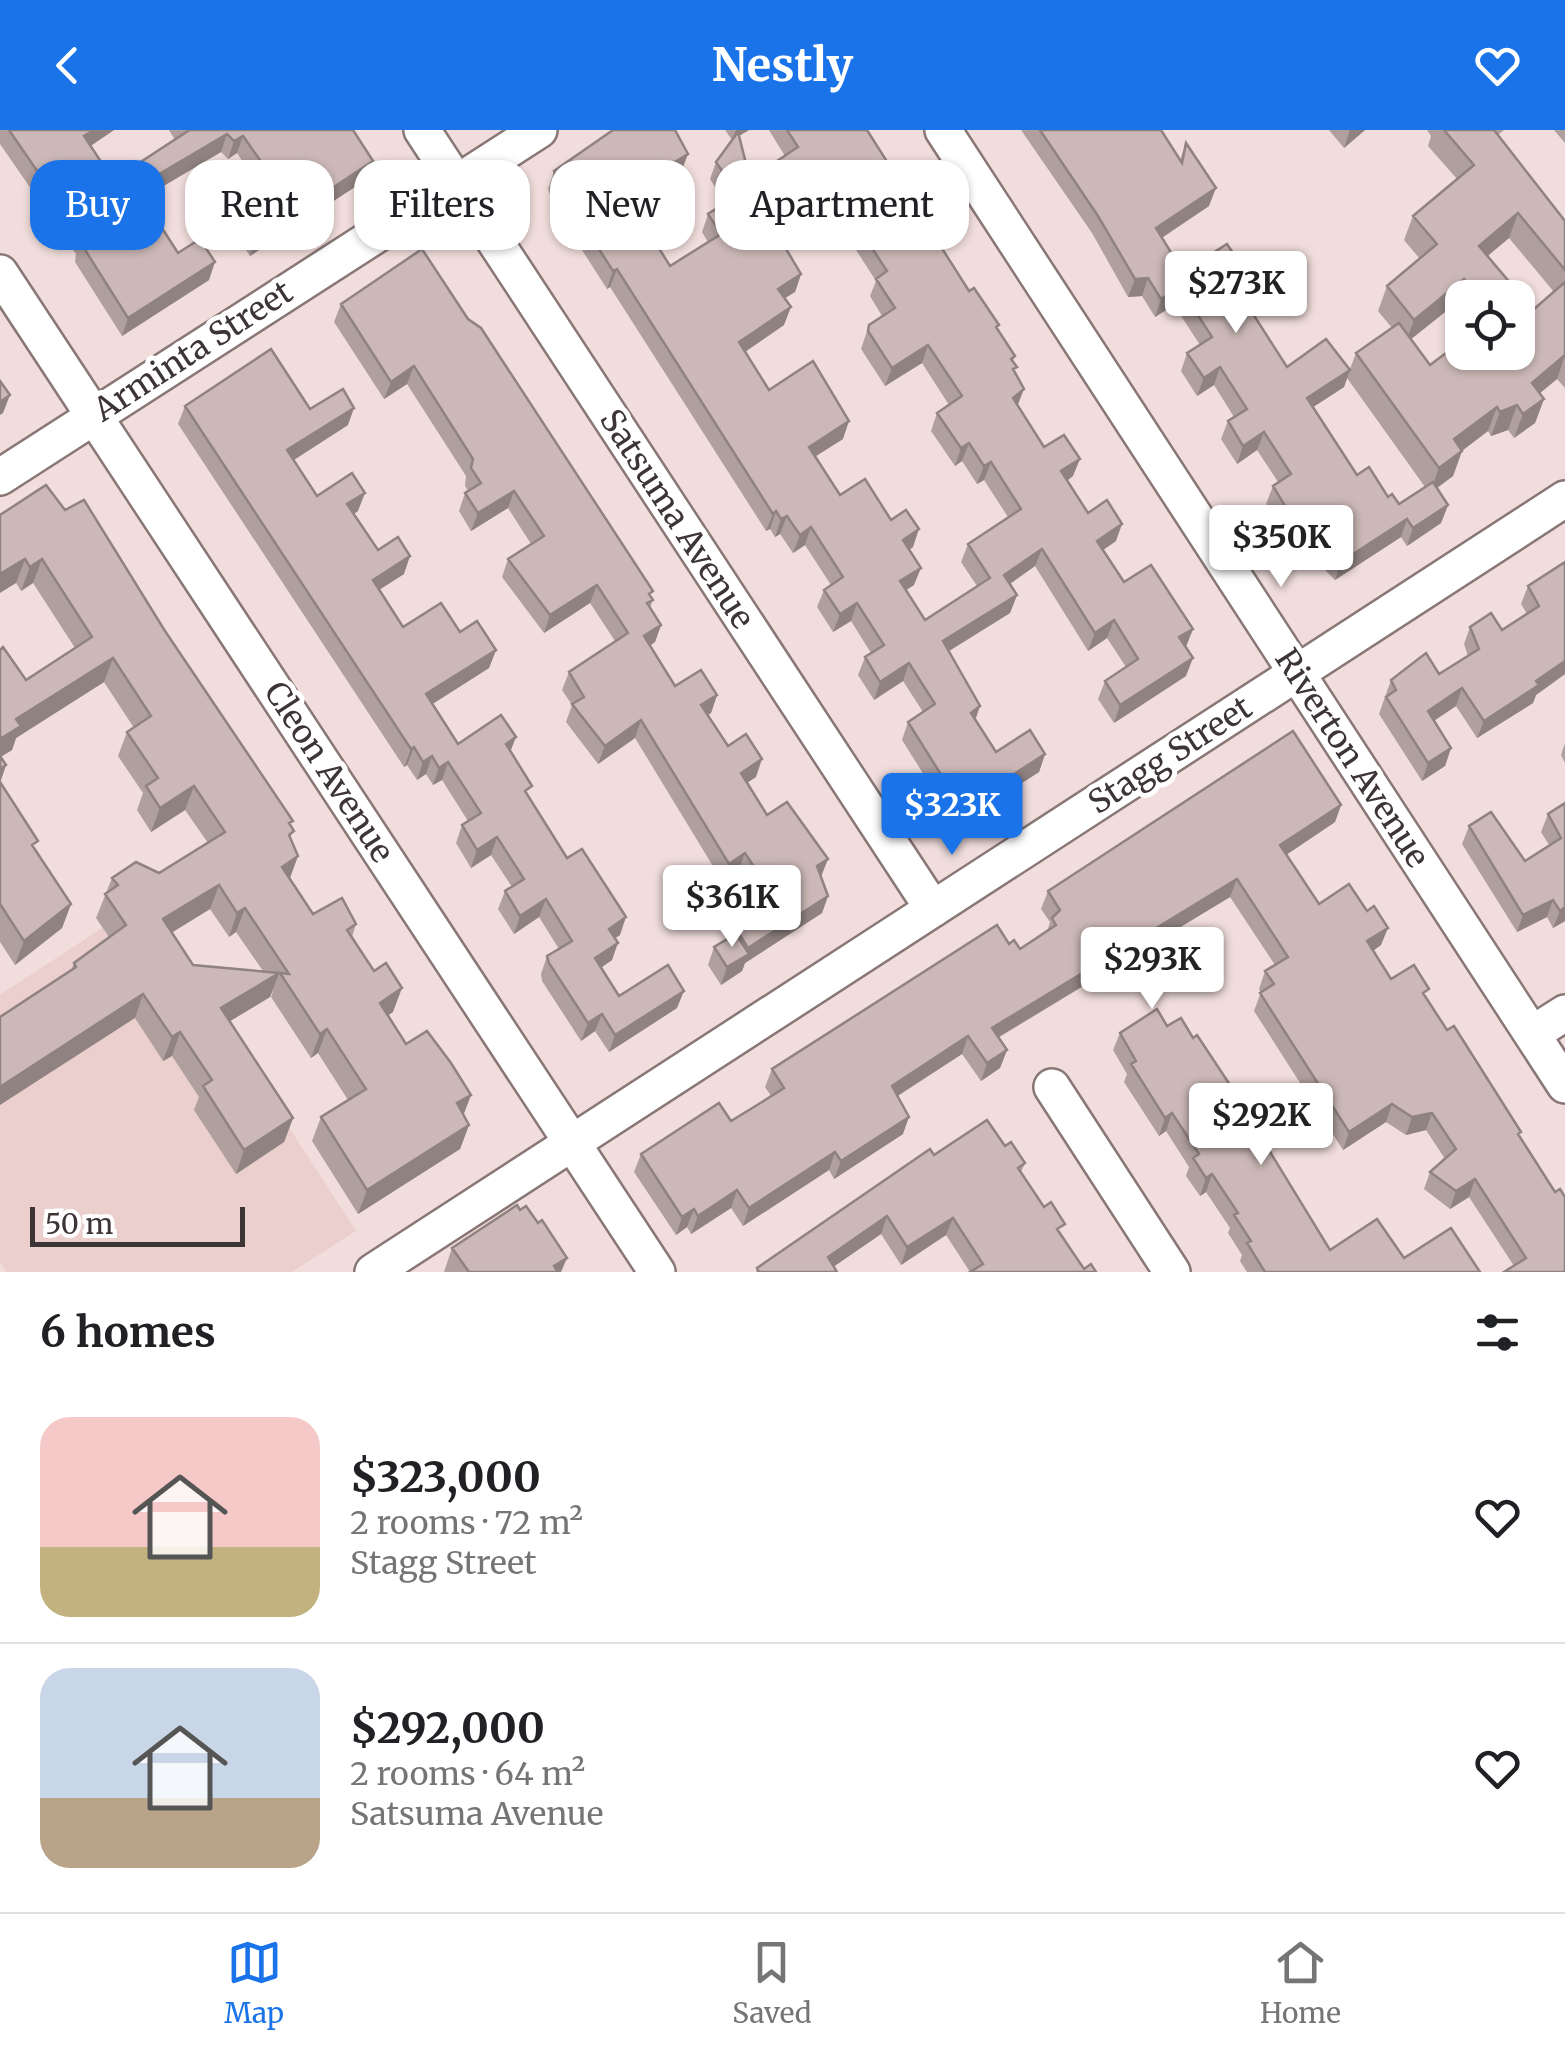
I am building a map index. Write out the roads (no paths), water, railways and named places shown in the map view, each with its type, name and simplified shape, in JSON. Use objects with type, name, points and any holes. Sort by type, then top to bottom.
[{"type":"street","name":"Satsuma Avenue","points":[[422,130],[442,160]]},
{"type":"street","name":"Arminta Street","points":[[492,160],[539,130]]},
{"type":"street","name":"Riverton Avenue","points":[[944,130],[1565,1085]]},
{"type":"street","name":"Arminta Street","points":[[0,477],[354,248]]},
{"type":"street","name":"Satsuma Avenue","points":[[502,250],[933,909]]},
{"type":"street","name":"Cleon Avenue","points":[[0,273],[657,1272]]},
{"type":"street","name":"Stagg Street","points":[[373,1272],[1565,499]]},
{"type":"street","points":[[1532,1034],[1565,1012]]},
{"type":"street","points":[[1052,1087],[1172,1272]]}]
